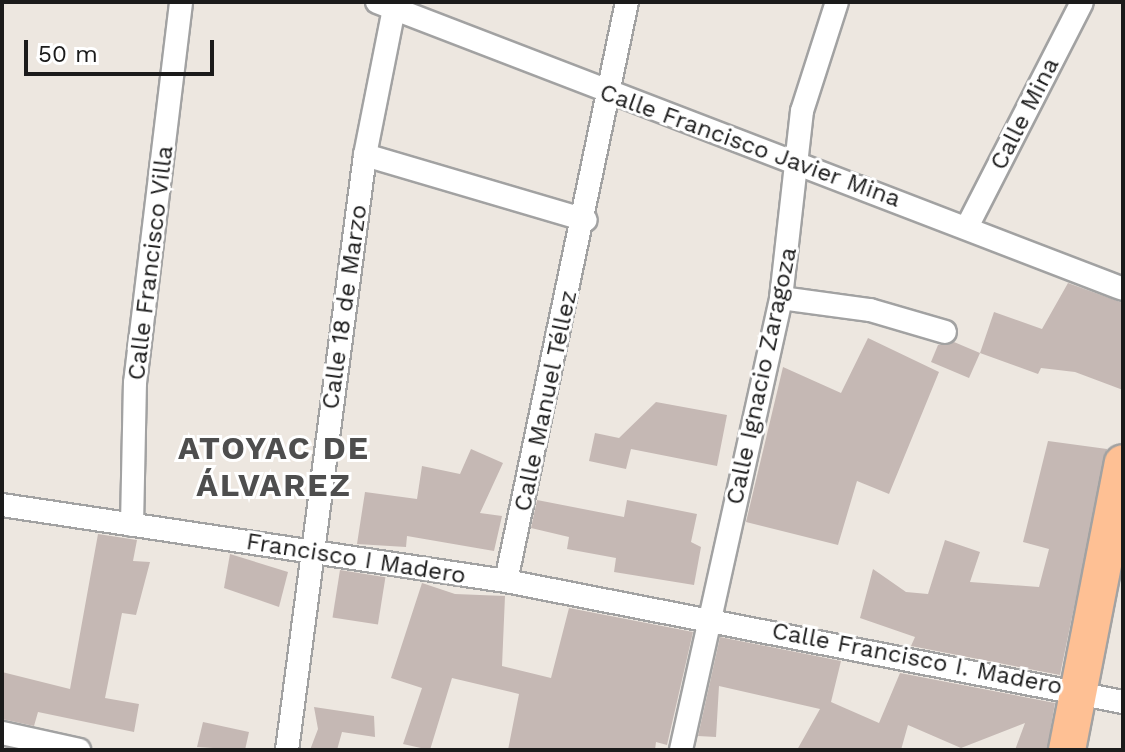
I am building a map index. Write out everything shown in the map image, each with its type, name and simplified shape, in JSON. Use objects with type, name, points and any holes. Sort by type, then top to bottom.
[{"type":"main road","points":[[1067,750],[1083,692],[1123,463]]},
{"type":"street","name":"Calle Francisco Villa","points":[[132,525],[135,383],[181,2]]},
{"type":"street","name":"Calle Manuel Téllez","points":[[506,581],[612,96],[627,2]]},
{"type":"street","name":"Calle Ignacio Zaragoza","points":[[681,750],[781,298],[802,111],[837,2]]},
{"type":"street","name":"Calle Mina","points":[[968,225],[1082,2]]},
{"type":"street","name":"Calle Francisco Javier Mina","points":[[385,5],[798,167],[968,225],[1123,289]]},
{"type":"street","name":"Calle 18 de Marzo","points":[[287,750],[385,5]]},
{"type":"street","points":[[365,155],[586,220]]},
{"type":"street","points":[[781,298],[870,310],[945,332]]},
{"type":"street","name":"Francisco I Madero","points":[[2,505],[506,581],[710,618]]},
{"type":"street","name":"Calle Francisco I. Madero","points":[[710,618],[1123,702]]},
{"type":"street","points":[[2,733],[79,750]]},
{"type":"building","points":[[1068,283],[1123,303],[1123,390],[1075,372],[1041,368],[1038,374],[980,353],[994,312],[1042,329]]},
{"type":"building","points":[[868,338],[939,372],[889,494],[857,481],[838,545],[746,522],[783,367],[841,393]]},
{"type":"building","points":[[954,342],[980,353],[969,378],[931,362],[938,345]]},
{"type":"building","points":[[656,402],[727,415],[717,466],[631,449],[626,469],[589,461],[595,433],[619,438]]},
{"type":"building","points":[[1048,441],[1107,449],[1060,675],[911,646],[915,637],[860,618],[873,569],[906,592],[928,594],[945,540],[980,552],[970,582],[1039,587],[1049,549],[1023,542]]},
{"type":"building","points":[[471,449],[503,463],[480,513],[502,516],[494,551],[407,536],[406,547],[357,544],[365,492],[417,499],[422,466],[460,474]]},
{"type":"building","points":[[537,500],[624,517],[627,500],[697,514],[691,542],[701,547],[694,585],[614,572],[616,558],[567,549],[569,537],[531,528]]},
{"type":"building","points":[[98,534],[137,540],[133,561],[150,562],[136,615],[122,613],[105,698],[139,704],[134,732],[38,712],[34,726],[2,719],[2,672],[70,689]]},
{"type":"building","points":[[230,554],[288,572],[279,607],[224,588]]},
{"type":"building","points":[[340,570],[385,577],[378,625],[332,617]]},
{"type":"building","points":[[422,583],[455,594],[505,596],[502,666],[551,678],[569,608],[693,632],[667,745],[656,742],[655,750],[508,750],[519,694],[452,678],[430,750],[403,744],[422,688],[391,678]]},
{"type":"building","points":[[720,637],[841,661],[831,702],[879,723],[900,673],[1055,703],[1047,750],[1015,750],[1025,723],[961,748],[908,725],[901,750],[797,750],[820,709],[719,686],[716,737],[698,736]]},
{"type":"building","points":[[314,707],[374,716],[375,737],[342,732],[337,750],[310,750],[318,729]]},
{"type":"building","points":[[203,722],[249,732],[245,750],[197,747]]},
{"type":"district","name":"ATOYAC DE ÁLVAREZ","points":[[274,468]]}]
